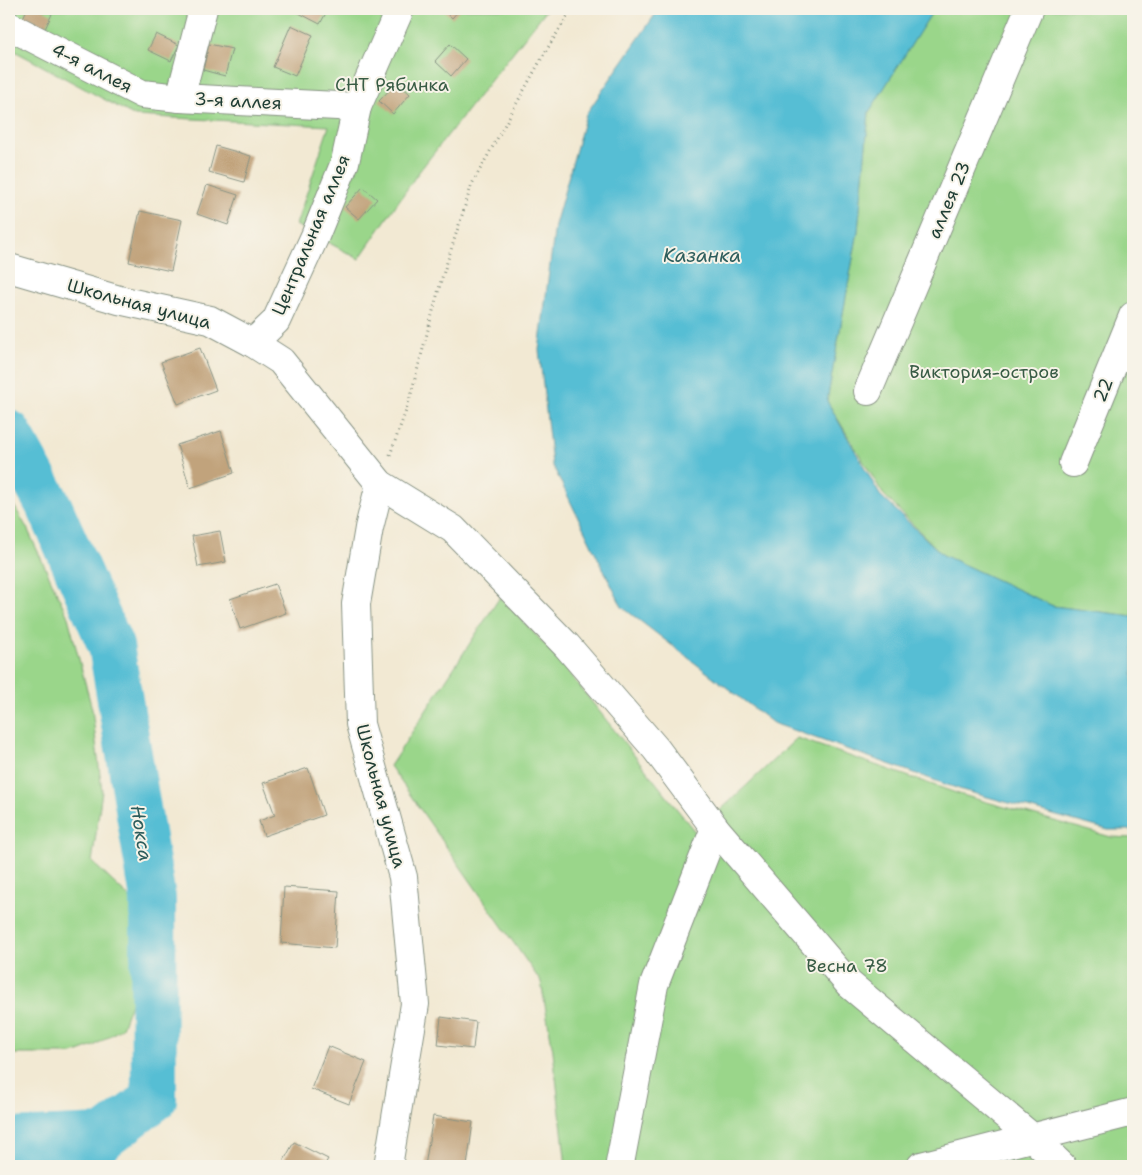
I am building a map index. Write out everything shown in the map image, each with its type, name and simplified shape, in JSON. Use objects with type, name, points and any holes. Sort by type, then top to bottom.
[{"type":"street","name":"3-я аллея","points":[[203,9],[180,98],[358,107]]},
{"type":"street","name":"Центральная аллея","points":[[253,343],[276,321],[315,236],[345,162],[358,107],[400,9]]},
{"type":"street","name":"аллея 23","points":[[868,391],[1029,9]]},
{"type":"street","name":"4-я аллея","points":[[9,26],[142,94],[180,98]]},
{"type":"street","name":"Школьная улица","points":[[9,268],[119,300],[210,320],[253,343],[281,361],[380,484],[369,528],[356,604],[360,724],[403,877],[415,1004],[388,1166]]},
{"type":"street","name":"22","points":[[1073,463],[1133,316]]},
{"type":"street","points":[[380,484],[453,529],[567,646],[656,749],[715,828],[849,984],[1034,1139],[1062,1166]]},
{"type":"street","points":[[621,1166],[620,1163],[654,985],[715,828]]},
{"type":"street","points":[[921,1166],[1034,1139],[1133,1112]]},
{"type":"path","points":[[380,484],[408,405],[441,282],[472,184],[544,54],[572,9]]},
{"type":"green space","name":"СНТ Рябинка","points":[[9,9],[547,9],[418,173],[359,259],[296,225],[329,126],[135,116],[9,48]]},
{"type":"green space","name":"Виктория-остров","points":[[934,9],[1133,9],[1133,616],[1053,606],[943,555],[883,494],[827,401],[858,231],[869,112]]},
{"type":"green space","points":[[9,497],[27,528],[68,617],[92,709],[102,791],[92,862],[134,902],[140,937],[133,998],[122,1028],[94,1046],[73,1054],[9,1054]]},
{"type":"green space","name":"Весна 78","points":[[500,597],[553,653],[696,833],[797,738],[962,795],[1111,837],[1133,838],[1133,1166],[566,1166],[553,1051],[541,982],[390,766]]},
{"type":"water","name":"Казанка","points":[[659,9],[934,9],[869,112],[858,231],[827,401],[880,495],[943,555],[1053,606],[1133,616],[1133,830],[1108,830],[962,790],[773,723],[622,607],[552,464],[539,350],[555,225],[586,114]]},
{"type":"building","points":[[27,9],[42,9],[52,14],[45,29],[23,18]]},
{"type":"building","points":[[298,9],[319,9],[326,13],[320,24],[297,12]]},
{"type":"building","points":[[442,9],[460,9],[452,18]]},
{"type":"building","points":[[291,25],[313,35],[295,76],[273,67]]},
{"type":"building","points":[[156,34],[179,45],[171,61],[148,50]]},
{"type":"building","points":[[209,44],[232,49],[225,76],[203,70]]},
{"type":"building","points":[[450,44],[466,59],[451,76],[435,61]]},
{"type":"building","points":[[397,82],[410,94],[393,114],[379,101]]},
{"type":"building","points":[[216,146],[251,156],[244,182],[209,172]]},
{"type":"building","points":[[207,185],[238,195],[228,225],[197,214]]},
{"type":"building","points":[[363,187],[377,199],[359,219],[345,207]]},
{"type":"building","points":[[140,211],[182,220],[171,271],[129,262]]},
{"type":"building","points":[[200,348],[216,390],[178,404],[161,362]]},
{"type":"building","points":[[221,431],[234,473],[190,488],[177,445]]},
{"type":"building","points":[[220,531],[226,562],[198,567],[192,536]]},
{"type":"building","points":[[275,584],[286,613],[240,629],[230,599]]},
{"type":"building","points":[[308,768],[324,815],[264,836],[259,821],[275,815],[263,783]]},
{"type":"building","points":[[284,887],[339,891],[335,948],[281,943]]},
{"type":"building","points":[[441,1017],[476,1022],[473,1049],[438,1045]]},
{"type":"building","points":[[328,1046],[366,1062],[349,1104],[311,1089]]},
{"type":"building","points":[[433,1116],[473,1122],[467,1166],[425,1166]]},
{"type":"building","points":[[294,1142],[328,1159],[324,1166],[281,1166]]},
{"type":"waterway","name":"Нокса","points":[[9,433],[50,508],[111,646],[153,898],[154,1099],[104,1137],[9,1141]]}]
